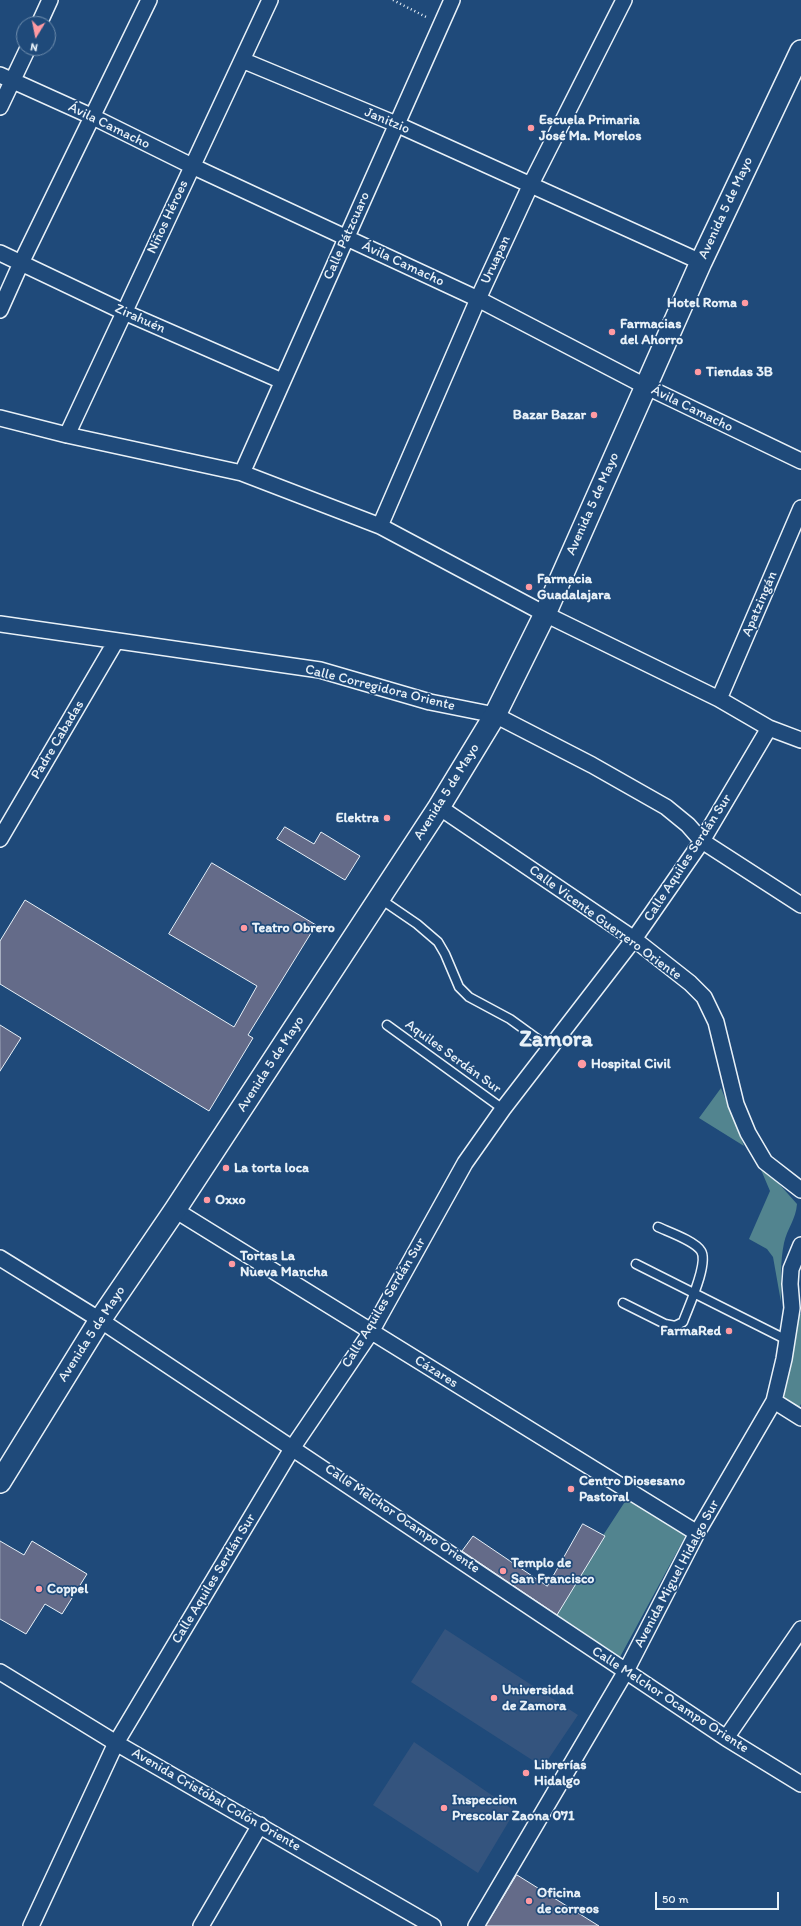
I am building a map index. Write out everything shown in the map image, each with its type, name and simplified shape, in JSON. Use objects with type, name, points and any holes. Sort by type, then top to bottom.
[{"type":"street","points":[[43,16],[50,0]]},
{"type":"street","points":[[0,310],[21,263],[149,0]]},
{"type":"street","name":"Niños Héroes","points":[[67,435],[270,0]]},
{"type":"street","name":"Calle Pátzcuaro","points":[[242,473],[452,0]]},
{"type":"street","name":"Uruapan","points":[[380,526],[478,299],[531,184],[622,0]]},
{"type":"street","name":"Avenida 5 de Mayo","points":[[0,1482],[100,1320],[175,1210],[380,898],[439,807],[495,715],[545,614],[700,262],[801,51]]},
{"type":"street","points":[[0,107],[6,78],[22,56]]},
{"type":"street","name":"Janitzio","points":[[242,60],[396,124],[700,262]]},
{"type":"street","name":"Ávila Camacho","points":[[6,78],[93,117],[192,166],[478,299],[645,386],[801,461]]},
{"type":"street","name":"Zirahuén","points":[[0,253],[124,312],[282,381]]},
{"type":"street","points":[[0,418],[67,435],[242,473],[380,526],[545,614],[719,699],[770,728],[801,740]]},
{"type":"street","name":"Apatzingán","points":[[719,699],[801,508]]},
{"type":"street","name":"Calle Corregidora Oriente","points":[[0,624],[320,670],[430,702],[495,715],[592,765],[666,807],[688,825],[702,841],[801,905]]},
{"type":"street","name":"Padre Cabadas","points":[[0,839],[116,641]]},
{"type":"street","name":"Calle Aquiles Serdán Sur","points":[[30,1926],[116,1743],[293,1447],[371,1332],[465,1163],[503,1109],[634,939],[702,841],[770,728]]},
{"type":"street","name":"Calle Vicente Guerrero Oriente","points":[[439,807],[634,939],[690,983],[704,997],[716,1022],[736,1104],[748,1133],[765,1162],[801,1190]]},
{"type":"street","name":"Cázares","points":[[175,1210],[697,1533]]},
{"type":"street","name":"Avenida Miguel Hidalgo Sur","points":[[476,1926],[626,1671],[697,1533],[774,1401],[787,1340],[796,1311],[790,1284],[791,1269],[801,1245]]},
{"type":"street","name":"Calle Melchor Ocampo Oriente","points":[[0,1258],[100,1320],[293,1447],[726,1738],[801,1784]]},
{"type":"street","points":[[774,1401],[801,1418]]},
{"type":"street","points":[[726,1738],[801,1629]]},
{"type":"street","name":"Avenida Cristóbal Colón Oriente","points":[[0,1672],[116,1743],[433,1926]]},
{"type":"street","points":[[201,1926],[260,1825]]},
{"type":"lane","points":[[380,898],[417,924],[438,942],[445,954],[459,987],[469,997],[510,1019],[550,1048]]},
{"type":"lane","name":"Aquiles Serdán Sur","points":[[387,1025],[503,1109]]},
{"type":"lane","points":[[623,1303],[665,1324],[675,1326],[683,1322],[694,1293],[704,1258],[701,1250],[692,1243],[658,1227]]},
{"type":"lane","points":[[636,1264],[787,1340]]},
{"type":"path","points":[[393,0],[441,24]]},
{"type":"shaded area","name":"Universidad de Zamora","points":[[445,1629],[578,1715],[543,1767],[411,1682]]},
{"type":"shaded area","name":"Inspeccion Prescolar Zaona 071","points":[[414,1742],[515,1811],[478,1873],[373,1805]]},
{"type":"green space","points":[[721,1088],[744,1146],[699,1118]]},
{"type":"green space","points":[[756,1158],[797,1204],[795,1214],[785,1238],[783,1250],[781,1302],[773,1257],[767,1249],[749,1239],[770,1191]]},
{"type":"green space","points":[[792,1308],[801,1314],[801,1404],[795,1414],[774,1401]]},
{"type":"green space","points":[[628,1497],[687,1533],[620,1657],[552,1614]]},
{"type":"building","points":[[285,827],[314,844],[321,832],[360,856],[345,880],[277,839]]},
{"type":"building","points":[[212,863],[316,925],[248,1035],[253,1038],[209,1111],[0,984],[0,941],[25,900],[234,1027],[257,986],[169,934]]},
{"type":"building","points":[[0,1025],[21,1038],[0,1071]]},
{"type":"building","points":[[583,1524],[605,1536],[557,1615],[462,1551],[473,1536],[547,1586]]},
{"type":"building","name":"Coppel","points":[[0,1541],[24,1555],[32,1541],[87,1574],[62,1614],[45,1604],[26,1634],[0,1619]]},
{"type":"building","name":"Oficina de correos","points":[[517,1875],[599,1926],[486,1926]]},
{"type":"place","name":"Escuela Primaria José Ma. Morelos","points":[[531,128]]},
{"type":"place","name":"Hotel Roma","points":[[745,303]]},
{"type":"place","name":"Farmacias del Ahorro","points":[[612,332]]},
{"type":"place","name":"Tiendas 3B","points":[[698,372]]},
{"type":"place","name":"Bazar Bazar","points":[[594,415]]},
{"type":"place","name":"Farmacia Guadalajara","points":[[529,587]]},
{"type":"place","name":"Elektra","points":[[387,818]]},
{"type":"place","name":"Teatro Obrero","points":[[244,928]]},
{"type":"place","name":"Hospital Civil","points":[[582,1064]]},
{"type":"place","name":"La torta loca","points":[[226,1168]]},
{"type":"place","name":"Oxxo","points":[[207,1200]]},
{"type":"place","name":"Tortas La Nueva Mancha","points":[[232,1264]]},
{"type":"place","name":"FarmaRed","points":[[729,1331]]},
{"type":"place","name":"Centro Diosesano Pastoral","points":[[571,1489]]},
{"type":"place","name":"Templo de San Francisco","points":[[503,1571]]},
{"type":"place","name":"Coppel","points":[[39,1589]]},
{"type":"place","name":"Universidad de Zamora","points":[[494,1698]]},
{"type":"place","name":"Librerías Hidalgo","points":[[526,1773]]},
{"type":"place","name":"Inspeccion Prescolar Zaona 071","points":[[444,1808]]},
{"type":"place","name":"Oficina de correos","points":[[529,1901]]},
{"type":"district","name":"Zamora","points":[[556,1040]]}]
